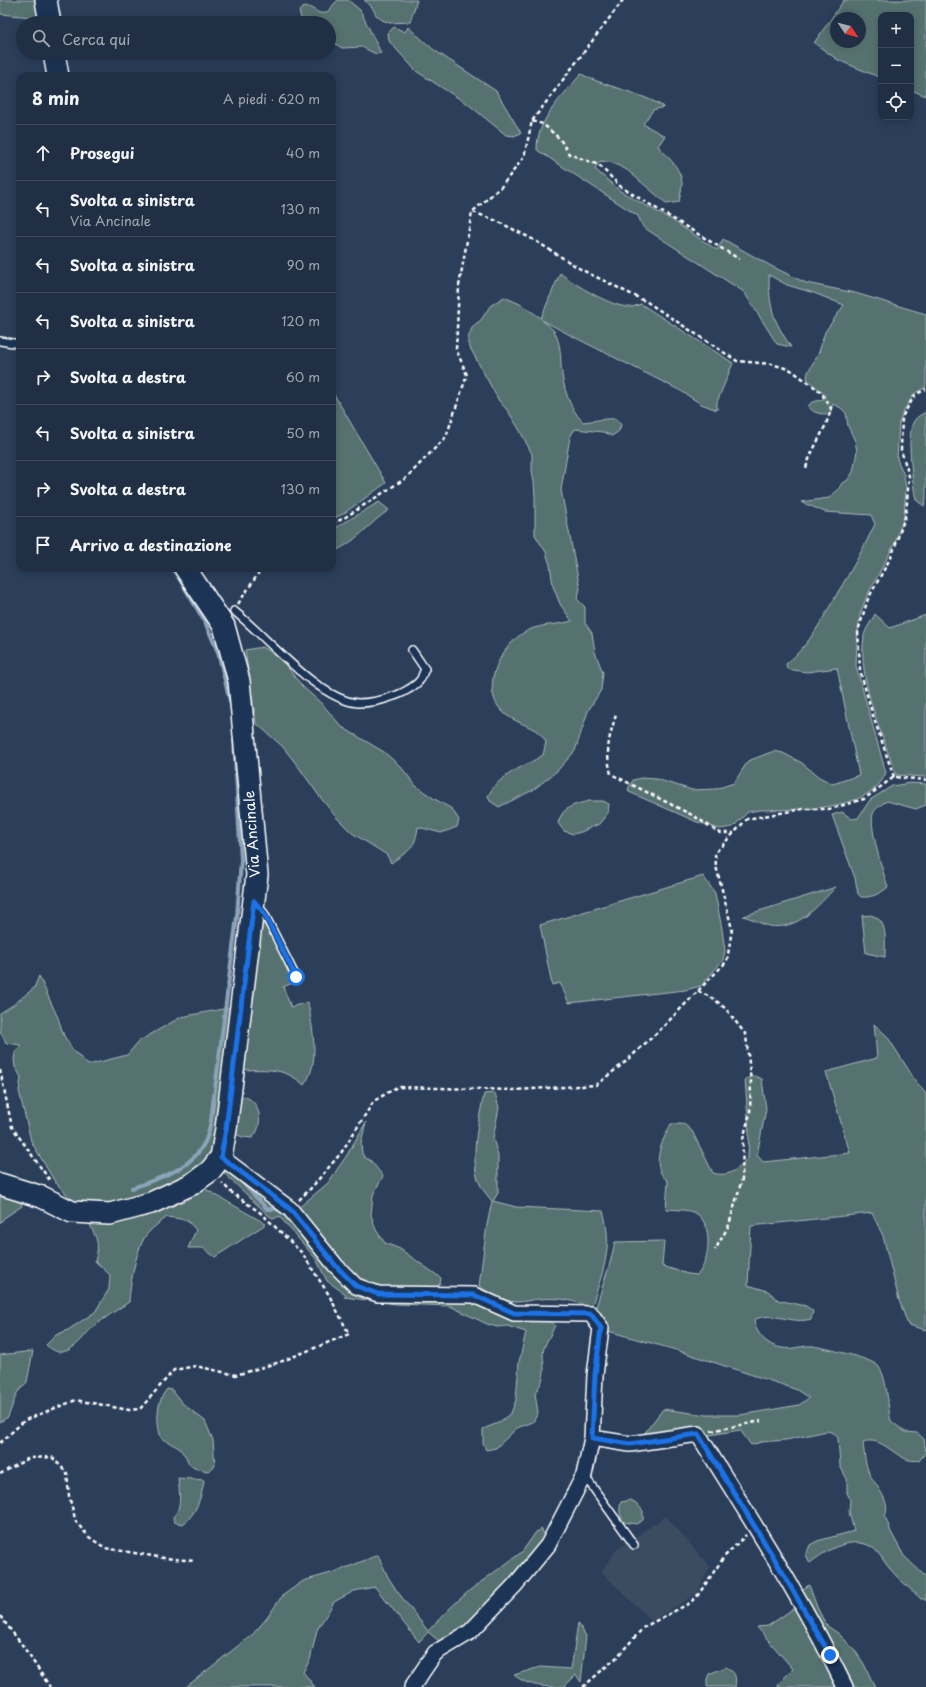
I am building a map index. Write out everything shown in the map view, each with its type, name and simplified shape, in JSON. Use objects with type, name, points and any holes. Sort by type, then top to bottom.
[{"type":"main road","points":[[46,0],[49,16]]},
{"type":"main road","points":[[55,60],[57,72]]},
{"type":"main road","name":"Via Ancinale","points":[[188,572],[224,626],[239,681],[257,875],[226,1129],[216,1164]]},
{"type":"main road","points":[[0,1184],[42,1197],[72,1212],[110,1214],[151,1203],[192,1184],[216,1164]]},
{"type":"street","points":[[216,1164],[290,1209],[336,1266],[356,1286],[378,1294],[474,1295],[514,1313],[591,1314],[601,1328],[595,1375],[592,1438],[584,1475],[548,1545],[515,1585],[470,1632],[435,1653],[412,1687]]},
{"type":"street","points":[[592,1438],[630,1444],[698,1434],[756,1528],[830,1655],[845,1687]]},
{"type":"lane","points":[[0,341],[16,343]]},
{"type":"lane","points":[[234,611],[301,673],[338,698],[357,703],[374,702],[399,695],[420,681],[425,669],[412,650]]},
{"type":"lane","points":[[254,901],[264,913],[296,977]]},
{"type":"lane","points":[[584,1475],[634,1545]]},
{"type":"path","points":[[336,522],[406,478],[446,437],[467,375],[456,349],[459,286],[472,212],[501,187],[524,157],[532,121],[623,0]]},
{"type":"path","points":[[532,121],[543,124],[560,139],[569,154],[599,165],[621,187],[739,259]]},
{"type":"path","points":[[472,212],[497,221],[534,240],[582,270],[647,302],[737,361],[772,364],[791,370],[799,375],[821,392],[831,408],[822,433],[811,453],[806,468]]},
{"type":"path","points":[[894,777],[873,716],[860,670],[858,631],[868,599],[892,555],[906,514],[909,476],[901,450],[902,417],[915,395],[926,389]]},
{"type":"path","points":[[234,611],[259,572]]},
{"type":"path","points":[[616,715],[608,743],[608,764],[611,774],[694,816],[720,833],[734,832]]},
{"type":"path","points":[[290,1209],[312,1187],[341,1153],[374,1101],[397,1086],[516,1090],[596,1085],[662,1028],[727,961],[732,929],[716,866],[715,853],[747,819],[803,809],[830,809],[864,799],[894,777],[926,780]]},
{"type":"path","points":[[698,991],[714,999],[726,1009],[746,1035],[751,1082],[750,1113],[744,1139],[742,1179],[729,1225],[714,1250]]},
{"type":"path","points":[[0,1070],[12,1127],[55,1187]]},
{"type":"path","points":[[0,1443],[25,1420],[76,1400],[129,1410],[140,1409],[174,1370],[196,1366],[236,1375],[280,1362],[349,1334],[329,1295],[302,1253],[262,1214],[231,1192],[216,1164]]},
{"type":"path","points":[[698,1434],[761,1421]]},
{"type":"path","points":[[0,1474],[29,1458],[52,1457],[67,1473],[69,1496],[76,1522],[89,1537],[105,1548],[164,1558],[195,1561]]},
{"type":"path","points":[[583,1687],[616,1658],[644,1627],[690,1603],[698,1595],[724,1557],[741,1539],[756,1528]]},
{"type":"path","points":[[0,1616],[23,1646],[50,1687]]},
{"type":"shaded area","points":[[666,1516],[710,1567],[696,1594],[652,1621],[601,1572],[615,1551]]},
{"type":"green space","points":[[0,0],[39,0],[42,16],[21,16],[0,14]]},
{"type":"green space","points":[[338,0],[348,0],[360,10],[381,53],[376,54],[362,47],[342,48],[336,44],[336,16],[300,16],[299,11],[305,6],[323,13],[329,10]]},
{"type":"green space","points":[[364,0],[417,0],[410,22],[390,23],[382,20],[376,15],[372,7]]},
{"type":"green space","points":[[844,0],[926,0],[926,96],[914,91],[914,12],[878,12],[878,77],[838,60],[814,43],[830,20],[830,48],[866,48],[866,12],[836,12]]},
{"type":"green space","points":[[394,27],[405,32],[408,27],[434,50],[496,91],[521,133],[514,136],[506,135],[469,105],[416,71],[389,41],[388,33]]},
{"type":"green space","points":[[581,74],[591,79],[644,97],[664,107],[653,110],[643,124],[665,136],[658,146],[674,164],[682,180],[679,202],[667,204],[627,170],[613,163],[600,161],[595,169],[620,191],[672,220],[717,250],[723,239],[771,266],[806,283],[855,293],[926,314],[926,387],[915,393],[904,410],[899,423],[897,459],[904,475],[906,489],[904,517],[895,543],[866,598],[860,615],[856,666],[886,773],[877,786],[864,796],[848,802],[830,806],[748,812],[733,827],[720,829],[697,822],[629,792],[628,789],[633,780],[641,778],[656,779],[692,790],[716,789],[734,783],[748,761],[774,751],[783,753],[802,763],[819,777],[833,784],[859,775],[837,668],[807,672],[787,669],[786,664],[795,657],[815,631],[853,567],[875,524],[871,515],[825,512],[801,502],[829,498],[838,490],[842,483],[847,481],[853,472],[857,451],[855,441],[848,426],[846,413],[841,408],[833,404],[830,414],[818,413],[813,411],[808,406],[812,402],[822,400],[824,394],[807,379],[808,372],[819,352],[825,332],[844,305],[814,293],[787,285],[769,275],[770,296],[773,313],[780,329],[791,347],[777,344],[744,292],[643,227],[638,216],[537,150],[538,139],[546,119],[559,100]]},
{"type":"green space","points":[[560,273],[594,295],[615,304],[624,307],[632,307],[641,304],[733,363],[717,402],[717,410],[701,404],[681,391],[542,320],[553,329],[557,337],[565,389],[570,404],[578,416],[583,422],[616,419],[621,425],[619,431],[612,436],[603,432],[575,429],[570,437],[561,490],[580,589],[577,599],[585,607],[585,623],[592,633],[595,652],[603,673],[601,690],[588,711],[575,751],[557,771],[533,790],[499,807],[490,801],[488,796],[492,789],[498,782],[512,772],[543,755],[546,742],[535,730],[506,715],[495,701],[492,690],[493,678],[497,666],[510,644],[529,630],[572,621],[560,604],[553,586],[550,565],[546,552],[535,535],[535,497],[532,454],[508,411],[499,401],[468,344],[468,338],[473,326],[481,320],[490,306],[504,297],[520,304],[541,318]]},
{"type":"green space","points":[[336,398],[386,483],[343,514],[336,517]]},
{"type":"green space","points":[[926,413],[926,499],[924,506],[916,500],[912,473],[910,438],[913,423],[916,418]]},
{"type":"green space","points":[[379,502],[389,510],[355,539],[336,550],[336,528]]},
{"type":"green space","points":[[875,614],[890,628],[926,615],[926,777],[896,775],[872,706],[867,688],[863,653],[864,636]]},
{"type":"green space","points":[[263,647],[285,664],[302,686],[323,705],[342,727],[384,752],[401,767],[416,786],[452,809],[459,820],[457,827],[441,833],[418,827],[417,835],[410,849],[391,863],[387,855],[352,833],[336,817],[283,747],[256,723],[245,650]]},
{"type":"green space","points":[[910,783],[926,784],[926,805],[916,809],[887,801],[875,810],[872,821],[873,829],[877,850],[888,887],[875,895],[861,897],[858,894],[855,878],[832,815],[842,812],[852,819],[858,818],[870,800],[892,786]]},
{"type":"green space","points":[[589,801],[603,801],[609,804],[608,813],[599,824],[581,832],[573,834],[564,831],[558,823],[563,813],[570,807]]},
{"type":"green space","points":[[703,876],[715,893],[725,951],[723,960],[701,986],[685,990],[569,1003],[560,983],[552,985],[540,925]]},
{"type":"green space","points":[[836,887],[815,909],[799,921],[790,925],[769,926],[743,916]]},
{"type":"green space","points":[[870,915],[876,917],[883,926],[885,932],[885,957],[866,953],[862,916]]},
{"type":"green space","points":[[258,916],[275,940],[295,982],[283,987],[291,1007],[308,1002],[313,1033],[314,1056],[309,1076],[304,1085],[288,1075],[273,1070],[238,1070]]},
{"type":"green space","points":[[39,976],[58,1018],[64,1036],[73,1050],[88,1065],[127,1055],[139,1041],[181,1017],[233,1007],[214,1144],[205,1161],[193,1174],[146,1196],[98,1207],[74,1202],[55,1182],[31,1141],[19,1091],[21,1077],[15,1067],[14,1060],[15,1053],[21,1045],[6,1043],[0,1031],[0,1013],[13,1005],[34,988]]},
{"type":"green space","points":[[874,1024],[887,1036],[915,1080],[926,1094],[926,1330],[908,1325],[899,1300],[883,1236],[872,1213],[751,1226],[748,1285],[768,1291],[778,1300],[806,1306],[813,1311],[811,1319],[797,1320],[768,1316],[754,1320],[757,1330],[767,1342],[782,1348],[813,1346],[856,1356],[877,1365],[881,1370],[885,1383],[891,1421],[905,1432],[917,1433],[924,1439],[926,1452],[919,1461],[903,1458],[882,1444],[870,1441],[863,1442],[869,1473],[885,1499],[887,1511],[885,1516],[891,1532],[904,1556],[926,1577],[926,1601],[921,1599],[897,1577],[873,1548],[862,1543],[838,1546],[810,1563],[806,1555],[810,1545],[817,1541],[854,1531],[849,1512],[850,1499],[847,1493],[847,1479],[840,1466],[838,1438],[834,1433],[827,1431],[786,1440],[761,1442],[751,1445],[740,1430],[704,1436],[643,1435],[663,1409],[706,1415],[740,1415],[799,1405],[809,1398],[797,1390],[783,1385],[676,1350],[604,1330],[595,1310],[615,1242],[664,1241],[662,1266],[688,1274],[697,1275],[705,1262],[708,1243],[705,1225],[701,1218],[695,1213],[688,1211],[666,1209],[668,1181],[659,1169],[658,1161],[661,1146],[671,1124],[684,1124],[692,1131],[713,1173],[725,1174],[733,1171],[748,1158],[749,1133],[745,1079],[755,1076],[762,1079],[766,1109],[757,1155],[763,1162],[850,1153],[826,1072],[877,1058]]},
{"type":"green space","points":[[495,1093],[499,1108],[493,1138],[498,1156],[498,1193],[493,1201],[516,1207],[603,1211],[606,1224],[607,1249],[603,1272],[591,1308],[572,1301],[547,1298],[513,1302],[497,1297],[479,1286],[487,1225],[492,1201],[482,1188],[477,1177],[475,1166],[476,1141],[484,1094]]},
{"type":"green space","points":[[241,1096],[248,1098],[253,1102],[257,1107],[259,1114],[259,1127],[252,1138],[242,1137],[234,1133],[236,1098]]},
{"type":"green space","points":[[366,1122],[361,1143],[362,1153],[364,1157],[371,1161],[383,1176],[373,1195],[371,1215],[376,1230],[385,1243],[400,1249],[441,1278],[440,1284],[432,1292],[499,1311],[550,1320],[555,1325],[544,1348],[543,1376],[535,1393],[538,1413],[533,1422],[517,1428],[496,1448],[486,1450],[483,1443],[483,1429],[498,1423],[511,1413],[516,1400],[519,1362],[526,1332],[507,1326],[497,1327],[487,1324],[450,1306],[396,1304],[344,1297],[347,1295],[327,1281],[316,1259],[279,1216],[274,1219],[268,1215],[224,1173],[226,1170],[290,1215],[328,1183],[347,1155]]},
{"type":"green space","points":[[202,1187],[266,1224],[215,1257],[203,1248],[188,1248],[196,1230],[187,1220],[167,1217],[148,1233],[140,1247],[132,1276],[129,1302],[93,1327],[79,1342],[67,1351],[58,1352],[46,1345],[56,1335],[68,1330],[95,1312],[109,1289],[110,1275],[95,1261],[97,1241],[89,1223]]},
{"type":"green space","points":[[0,1197],[18,1198],[22,1206],[4,1218],[0,1223]]},
{"type":"green space","points":[[33,1351],[27,1382],[17,1393],[8,1417],[0,1422],[0,1355]]},
{"type":"green space","points":[[167,1389],[172,1390],[182,1403],[205,1421],[213,1440],[215,1466],[208,1471],[194,1468],[189,1464],[179,1448],[161,1438],[158,1425],[158,1412],[163,1394]]},
{"type":"green space","points":[[178,1478],[204,1480],[198,1505],[188,1520],[183,1524],[174,1522],[173,1517],[179,1504]]},
{"type":"green space","points":[[631,1500],[643,1511],[643,1520],[636,1524],[624,1522],[620,1515],[621,1502]]},
{"type":"green space","points":[[542,1529],[545,1540],[470,1628],[440,1642],[428,1632],[419,1642],[375,1587],[354,1591],[334,1602],[317,1630],[310,1660],[303,1672],[315,1687],[186,1687],[253,1634],[267,1618],[282,1596],[303,1581],[338,1571],[378,1555],[388,1577],[397,1591],[428,1631],[470,1590],[522,1552],[536,1532]]},
{"type":"green space","points":[[809,1585],[817,1607],[826,1625],[839,1634],[854,1649],[864,1664],[875,1687],[849,1687],[798,1592]]},
{"type":"green space","points":[[797,1606],[843,1687],[778,1687],[779,1683],[793,1669],[757,1627],[768,1626]]},
{"type":"green space","points":[[578,1623],[586,1636],[581,1682],[576,1675],[564,1687],[544,1686],[525,1682],[514,1675],[540,1667],[571,1669]]},
{"type":"green space","points":[[726,1667],[735,1675],[735,1687],[707,1687],[707,1679],[709,1674]]},
{"type":"waterway","points":[[175,572],[205,622],[218,652],[232,709]]},
{"type":"waterway","points":[[132,1188],[173,1172],[183,1166],[199,1152],[208,1135],[237,916],[241,860],[234,740]]},
{"type":"waterway","points":[[242,1182],[267,1209],[277,1209],[282,1212]]},
{"type":"route","points":[[296,977],[264,913],[254,901],[226,1129],[221,1157],[290,1209],[336,1266],[356,1286],[378,1294],[474,1295],[514,1313],[591,1314],[601,1328],[595,1375],[592,1438],[630,1444],[698,1434],[777,1563],[830,1655]]}]
